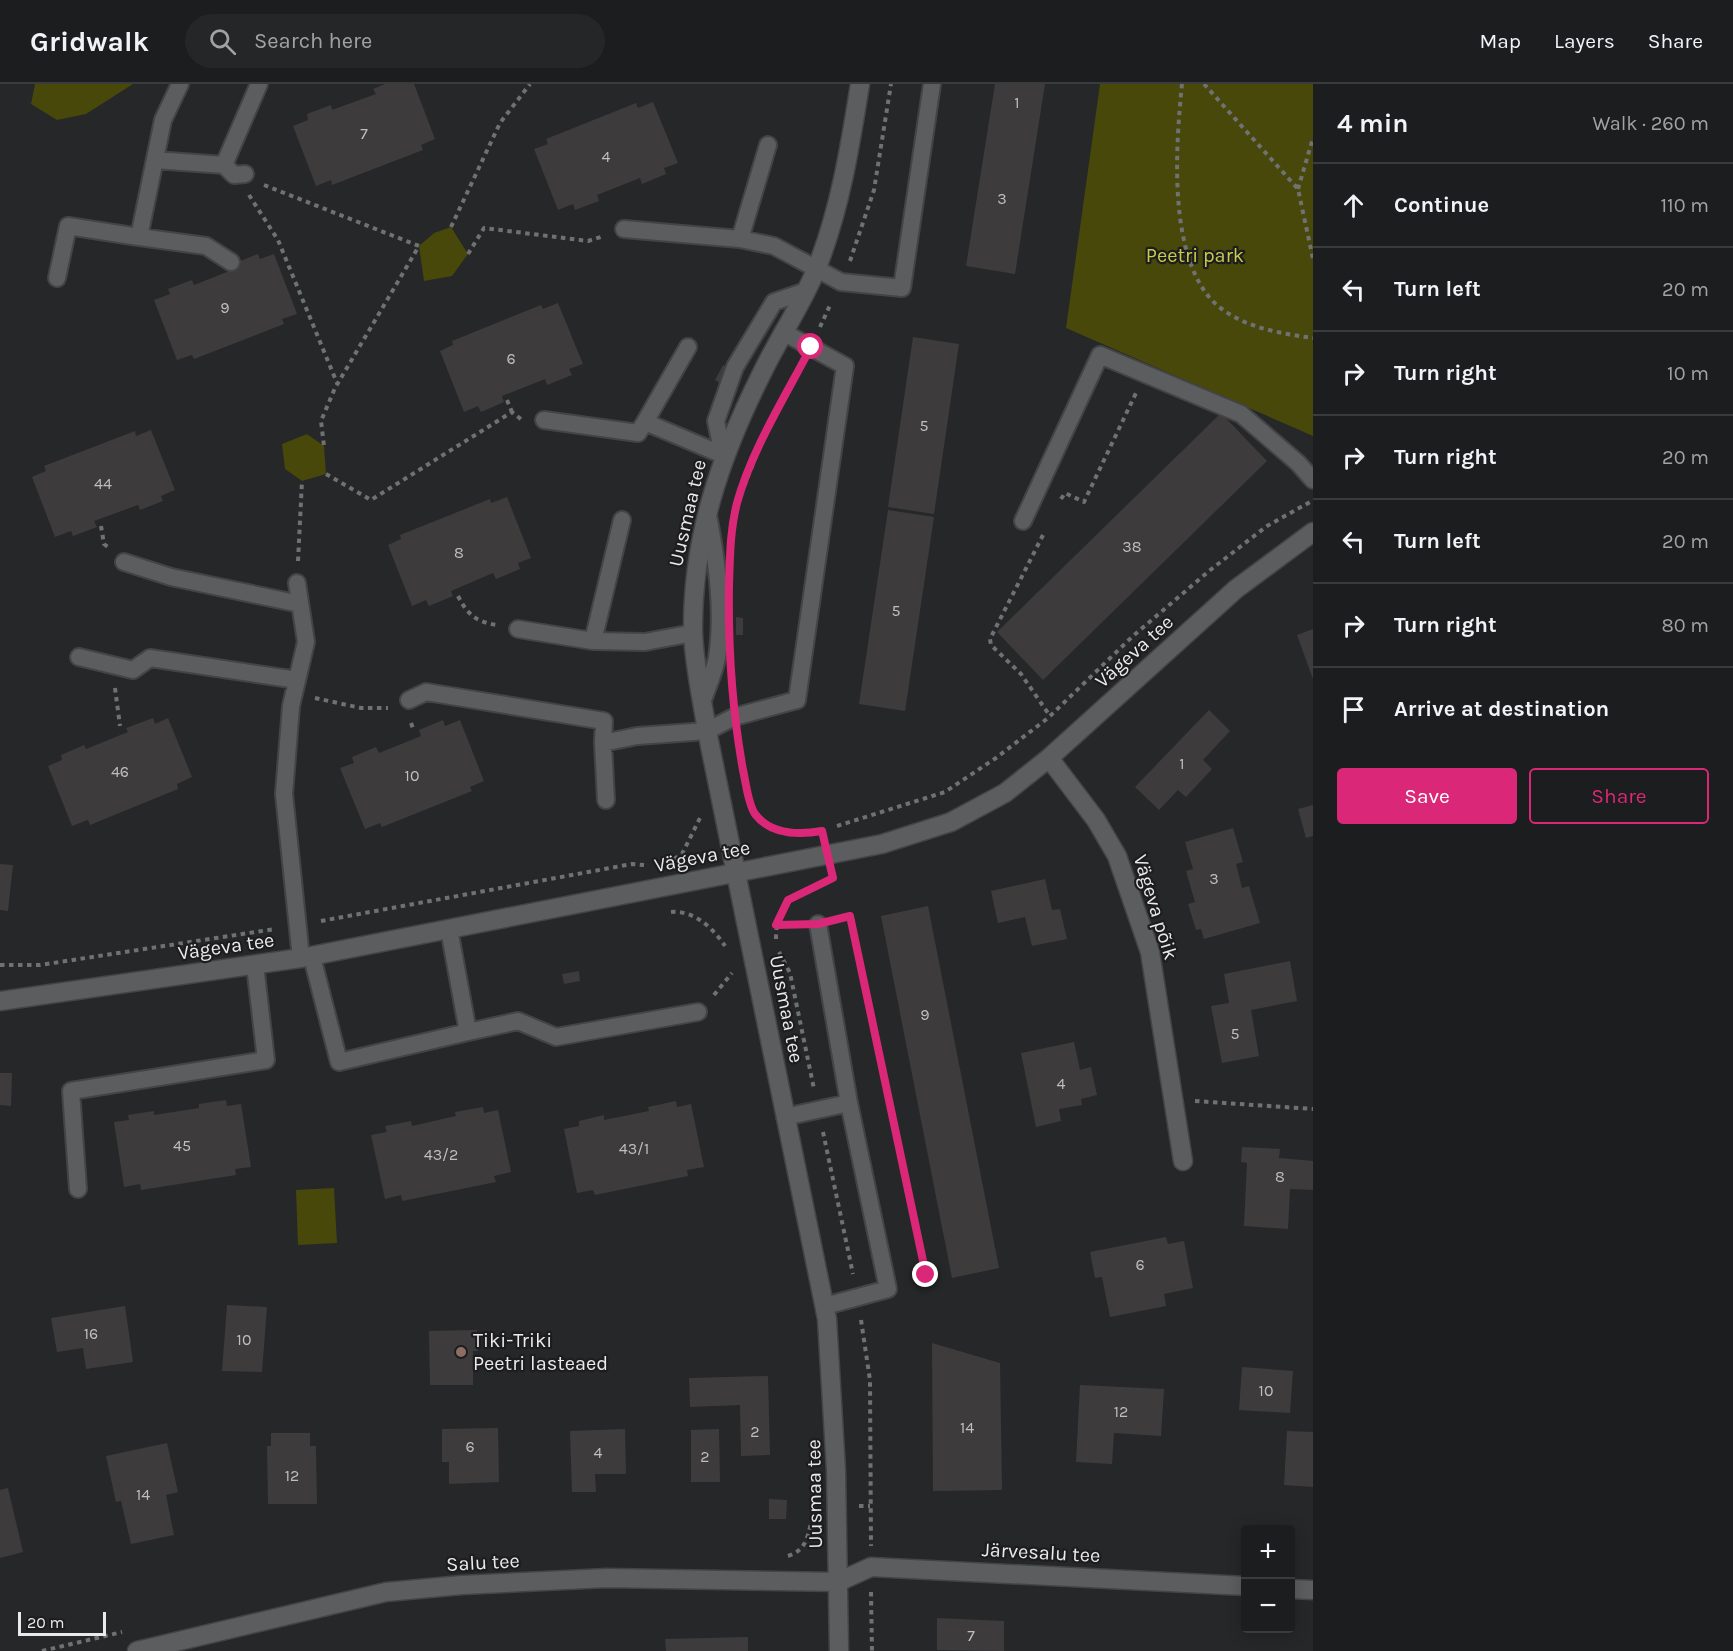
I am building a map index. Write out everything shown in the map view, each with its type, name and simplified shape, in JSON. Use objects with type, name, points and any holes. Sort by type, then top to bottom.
[{"type":"street","name":"Uusmaa tee","points":[[839,1651],[833,1392],[825,1306],[707,731],[693,633],[698,550],[723,455],[816,270],[834,219],[846,171],[860,84]]},
{"type":"street","name":"Vägeva tee","points":[[0,1001],[307,957],[882,844],[951,822],[1005,794],[1049,758],[1236,589],[1313,532]]},
{"type":"street","name":"Vägeva põik","points":[[1049,758],[1096,820],[1117,856],[1150,952],[1183,1161]]},
{"type":"street","name":"Järvesalu tee","points":[[838,1582],[871,1567],[1241,1586]]},
{"type":"street","name":"Salu tee","points":[[137,1651],[386,1592],[462,1585],[607,1578],[838,1582]]},
{"type":"street","points":[[1295,1589],[1313,1590]]},
{"type":"lane","points":[[139,237],[163,120],[180,84]]},
{"type":"lane","points":[[155,160],[234,171],[259,84]]},
{"type":"lane","points":[[624,230],[740,239],[774,246],[842,282],[902,288],[932,84]]},
{"type":"lane","points":[[740,239],[768,146]]},
{"type":"lane","points":[[57,278],[68,226],[206,246],[231,262]]},
{"type":"lane","points":[[723,455],[716,421],[735,367],[774,302],[806,291]]},
{"type":"lane","points":[[603,743],[637,736],[707,731],[734,717],[797,700],[845,366],[783,332]]},
{"type":"lane","points":[[544,420],[638,433],[688,347]]},
{"type":"lane","points":[[1023,520],[1100,355],[1241,414],[1298,462],[1313,480]]},
{"type":"lane","points":[[645,422],[723,455]]},
{"type":"lane","points":[[702,702],[716,660],[719,627],[718,570],[707,509]]},
{"type":"lane","points":[[592,641],[622,520]]},
{"type":"lane","points":[[124,562],[171,577],[300,604]]},
{"type":"lane","points":[[297,583],[306,642],[296,686],[284,794],[298,926],[339,1062],[518,1021],[556,1037],[699,1012]]},
{"type":"lane","points":[[518,628],[592,641],[645,642],[693,633]]},
{"type":"lane","points":[[79,657],[133,670],[150,658],[296,686]]},
{"type":"lane","points":[[409,700],[426,692],[603,721],[606,800]]},
{"type":"lane","points":[[818,924],[849,1103],[888,1289],[858,1299],[825,1306]]},
{"type":"lane","points":[[448,929],[468,1032]]},
{"type":"lane","points":[[78,1189],[71,1091],[266,1060],[255,965]]},
{"type":"lane","points":[[785,1117],[849,1103]]},
{"type":"path","points":[[451,227],[500,123],[530,84]]},
{"type":"path","points":[[737,502],[760,446],[842,282],[874,190],[891,84]]},
{"type":"path","points":[[1182,84],[1175,153],[1184,243],[1197,278],[1210,298],[1235,317],[1274,333],[1313,338]]},
{"type":"path","points":[[1204,84],[1298,189]]},
{"type":"path","points":[[1313,138],[1298,189],[1313,259]]},
{"type":"path","points":[[234,171],[278,240],[337,384]]},
{"type":"path","points":[[234,171],[295,200],[419,246],[337,384],[321,421],[324,446]]},
{"type":"path","points":[[468,254],[484,228],[588,241],[624,230]]},
{"type":"path","points":[[1059,504],[1065,493],[1084,502],[1145,374]]},
{"type":"path","points":[[507,400],[512,412],[520,420],[533,423],[544,420]]},
{"type":"path","points":[[326,474],[371,500],[512,412]]},
{"type":"path","points":[[297,583],[302,481]]},
{"type":"path","points":[[872,1651],[870,1380],[858,1299],[790,973],[780,956],[776,943],[776,925],[788,900],[833,878],[822,831],[945,792],[996,758],[1050,716],[1133,636],[1209,571],[1267,526],[1313,500]]},
{"type":"path","points":[[1044,534],[990,639],[991,645],[1021,674],[1050,716]]},
{"type":"path","points":[[458,596],[466,613],[481,622],[518,628]]},
{"type":"path","points":[[118,666],[114,690],[120,726]]},
{"type":"path","points":[[296,686],[361,708],[388,708],[409,700]]},
{"type":"path","points":[[734,717],[746,783],[755,814],[776,830],[800,835]]},
{"type":"path","points":[[719,788],[746,783]]},
{"type":"path","points":[[669,862],[682,854],[700,819],[699,810]]},
{"type":"path","points":[[0,965],[40,965],[298,926],[632,864],[651,865],[661,913],[681,912],[707,926],[728,951],[733,964],[731,976],[699,1012]]},
{"type":"path","points":[[776,925],[818,924],[850,916],[926,1275]]},
{"type":"path","points":[[733,964],[780,956]]},
{"type":"path","points":[[1174,1099],[1313,1109]]},
{"type":"green space","points":[[35,84],[133,84],[86,114],[57,120],[31,104]]},
{"type":"green space","name":"Peetri park","points":[[1100,84],[1313,84],[1313,436],[1066,328]]},
{"type":"green space","points":[[451,227],[468,254],[452,276],[424,281],[419,246],[434,233]]},
{"type":"green space","points":[[307,434],[324,446],[326,474],[302,481],[285,469],[282,444]]},
{"type":"green space","points":[[334,1188],[337,1243],[298,1245],[296,1190]]},
{"type":"building","points":[[385,84],[414,84],[435,139],[421,145],[423,150],[332,185],[331,180],[316,186],[293,126],[308,120],[307,114],[331,105],[332,110],[376,94],[373,89]]},
{"type":"building","points":[[995,84],[1045,84],[1015,274],[966,266]]},
{"type":"building","points":[[653,102],[678,163],[664,168],[666,174],[642,184],[640,178],[597,195],[599,201],[575,210],[573,204],[558,210],[534,149],[548,144],[546,139],[636,103],[638,108]]},
{"type":"building","points":[[258,254],[260,259],[274,254],[297,314],[282,319],[284,324],[194,359],[192,355],[177,360],[154,300],[170,294],[168,289],[192,280],[194,285],[237,268],[235,263]]},
{"type":"building","points":[[558,303],[583,364],[569,369],[572,375],[547,385],[545,379],[502,396],[504,402],[481,412],[478,406],[464,412],[440,351],[453,345],[452,341],[541,305],[543,309]]},
{"type":"building","points":[[913,337],[959,344],[934,514],[888,507]]},
{"type":"building","points":[[723,365],[729,368],[720,383],[715,380]]},
{"type":"building","points":[[1221,413],[1267,461],[1043,680],[997,632]]},
{"type":"building","points":[[151,430],[175,490],[161,496],[163,501],[140,510],[138,505],[94,521],[97,527],[73,536],[71,531],[55,537],[32,477],[46,471],[44,466],[135,431],[136,436]]},
{"type":"building","points":[[507,497],[531,558],[518,563],[520,569],[496,579],[493,573],[451,591],[453,596],[429,606],[426,600],[412,606],[388,545],[401,539],[400,535],[490,499],[491,503]]},
{"type":"building","points":[[888,510],[934,517],[905,711],[859,704]]},
{"type":"building","points":[[736,617],[743,618],[743,635],[736,635]]},
{"type":"building","points":[[1313,629],[1313,679],[1297,635]]},
{"type":"building","points":[[1209,710],[1230,731],[1203,760],[1212,769],[1186,797],[1178,790],[1159,810],[1135,787]]},
{"type":"building","points":[[153,718],[155,724],[168,718],[192,777],[177,784],[178,789],[90,825],[88,820],[72,826],[48,766],[62,760],[61,755],[84,745],[86,749],[128,732],[126,728]]},
{"type":"building","points":[[443,720],[445,726],[460,720],[484,781],[470,787],[472,791],[382,827],[380,823],[365,829],[340,768],[354,763],[352,757],[376,747],[379,753],[421,736],[419,730]]},
{"type":"building","points":[[1313,805],[1313,836],[1306,838],[1298,809]]},
{"type":"building","points":[[1233,828],[1243,862],[1236,864],[1242,888],[1249,886],[1260,923],[1204,939],[1201,929],[1196,930],[1188,904],[1195,902],[1186,871],[1193,869],[1185,842]]},
{"type":"building","points":[[0,864],[13,865],[8,911],[0,910]]},
{"type":"building","points":[[1045,879],[1052,910],[1060,909],[1067,939],[1032,946],[1025,917],[998,923],[991,891]]},
{"type":"building","points":[[928,906],[999,1268],[952,1278],[881,916]]},
{"type":"building","points":[[1290,961],[1297,1001],[1251,1010],[1259,1056],[1222,1063],[1211,1006],[1229,1003],[1224,974]]},
{"type":"building","points":[[579,971],[580,981],[564,984],[562,974]]},
{"type":"building","points":[[1074,1042],[1080,1070],[1091,1067],[1097,1095],[1081,1099],[1082,1105],[1059,1109],[1061,1121],[1036,1127],[1021,1053]]},
{"type":"building","points":[[0,1073],[12,1073],[11,1106],[0,1105]]},
{"type":"building","points":[[226,1100],[227,1106],[241,1104],[251,1167],[235,1169],[236,1175],[141,1190],[140,1184],[124,1187],[114,1122],[129,1120],[128,1115],[154,1111],[154,1115],[199,1108],[199,1104]]},
{"type":"building","points":[[676,1101],[677,1107],[691,1104],[704,1167],[687,1170],[688,1176],[595,1195],[593,1190],[577,1193],[564,1129],[579,1126],[579,1121],[604,1115],[604,1120],[649,1111],[648,1107]]},
{"type":"building","points":[[483,1107],[484,1113],[498,1110],[511,1172],[494,1176],[496,1182],[402,1201],[401,1195],[385,1199],[371,1135],[387,1132],[385,1126],[411,1121],[412,1126],[456,1116],[455,1112]]},
{"type":"building","points":[[1242,1147],[1280,1149],[1279,1158],[1313,1161],[1313,1190],[1290,1189],[1288,1229],[1244,1226],[1247,1163],[1241,1162]]},
{"type":"building","points":[[1166,1237],[1168,1244],[1184,1241],[1193,1288],[1164,1294],[1166,1306],[1110,1317],[1102,1277],[1095,1278],[1090,1252]]},
{"type":"building","points":[[227,1305],[267,1307],[262,1372],[222,1371]]},
{"type":"building","points":[[125,1306],[133,1362],[86,1369],[83,1348],[57,1352],[51,1318]]},
{"type":"building","points":[[477,1330],[478,1351],[473,1351],[473,1385],[430,1385],[429,1331]]},
{"type":"building","points":[[932,1343],[1000,1363],[1002,1490],[933,1491]]},
{"type":"building","points":[[1242,1367],[1293,1371],[1290,1413],[1239,1410]]},
{"type":"building","points":[[768,1376],[770,1455],[741,1456],[740,1405],[690,1407],[689,1378]]},
{"type":"building","points":[[1080,1385],[1164,1389],[1161,1436],[1114,1433],[1112,1464],[1076,1462]]},
{"type":"building","points":[[498,1428],[499,1482],[449,1484],[449,1462],[442,1462],[442,1429]]},
{"type":"building","points":[[625,1429],[626,1474],[595,1474],[596,1492],[572,1492],[570,1431]]},
{"type":"building","points":[[719,1429],[720,1482],[691,1482],[691,1430]]},
{"type":"building","points":[[1287,1431],[1313,1432],[1313,1487],[1284,1485]]},
{"type":"building","points":[[271,1433],[310,1433],[310,1446],[316,1446],[317,1504],[268,1504],[267,1446],[271,1446]]},
{"type":"building","points":[[167,1443],[178,1492],[166,1495],[174,1535],[131,1544],[121,1501],[116,1502],[106,1456]]},
{"type":"building","points":[[8,1488],[23,1552],[0,1558],[0,1490]]},
{"type":"building","points":[[769,1499],[787,1500],[786,1519],[769,1519]]},
{"type":"building","points":[[937,1618],[1004,1621],[1004,1651],[937,1650]]},
{"type":"building","points":[[748,1637],[748,1651],[666,1651],[665,1639]]},
{"type":"place","name":"Tiki-Triki Peetri lasteaed","points":[[461,1352]]},
{"type":"route","points":[[811,347],[760,446],[737,502],[730,541],[728,626],[734,717],[746,783],[755,814],[776,830],[800,835],[822,831],[833,878],[788,900],[776,925],[818,924],[850,916],[926,1275]]}]
